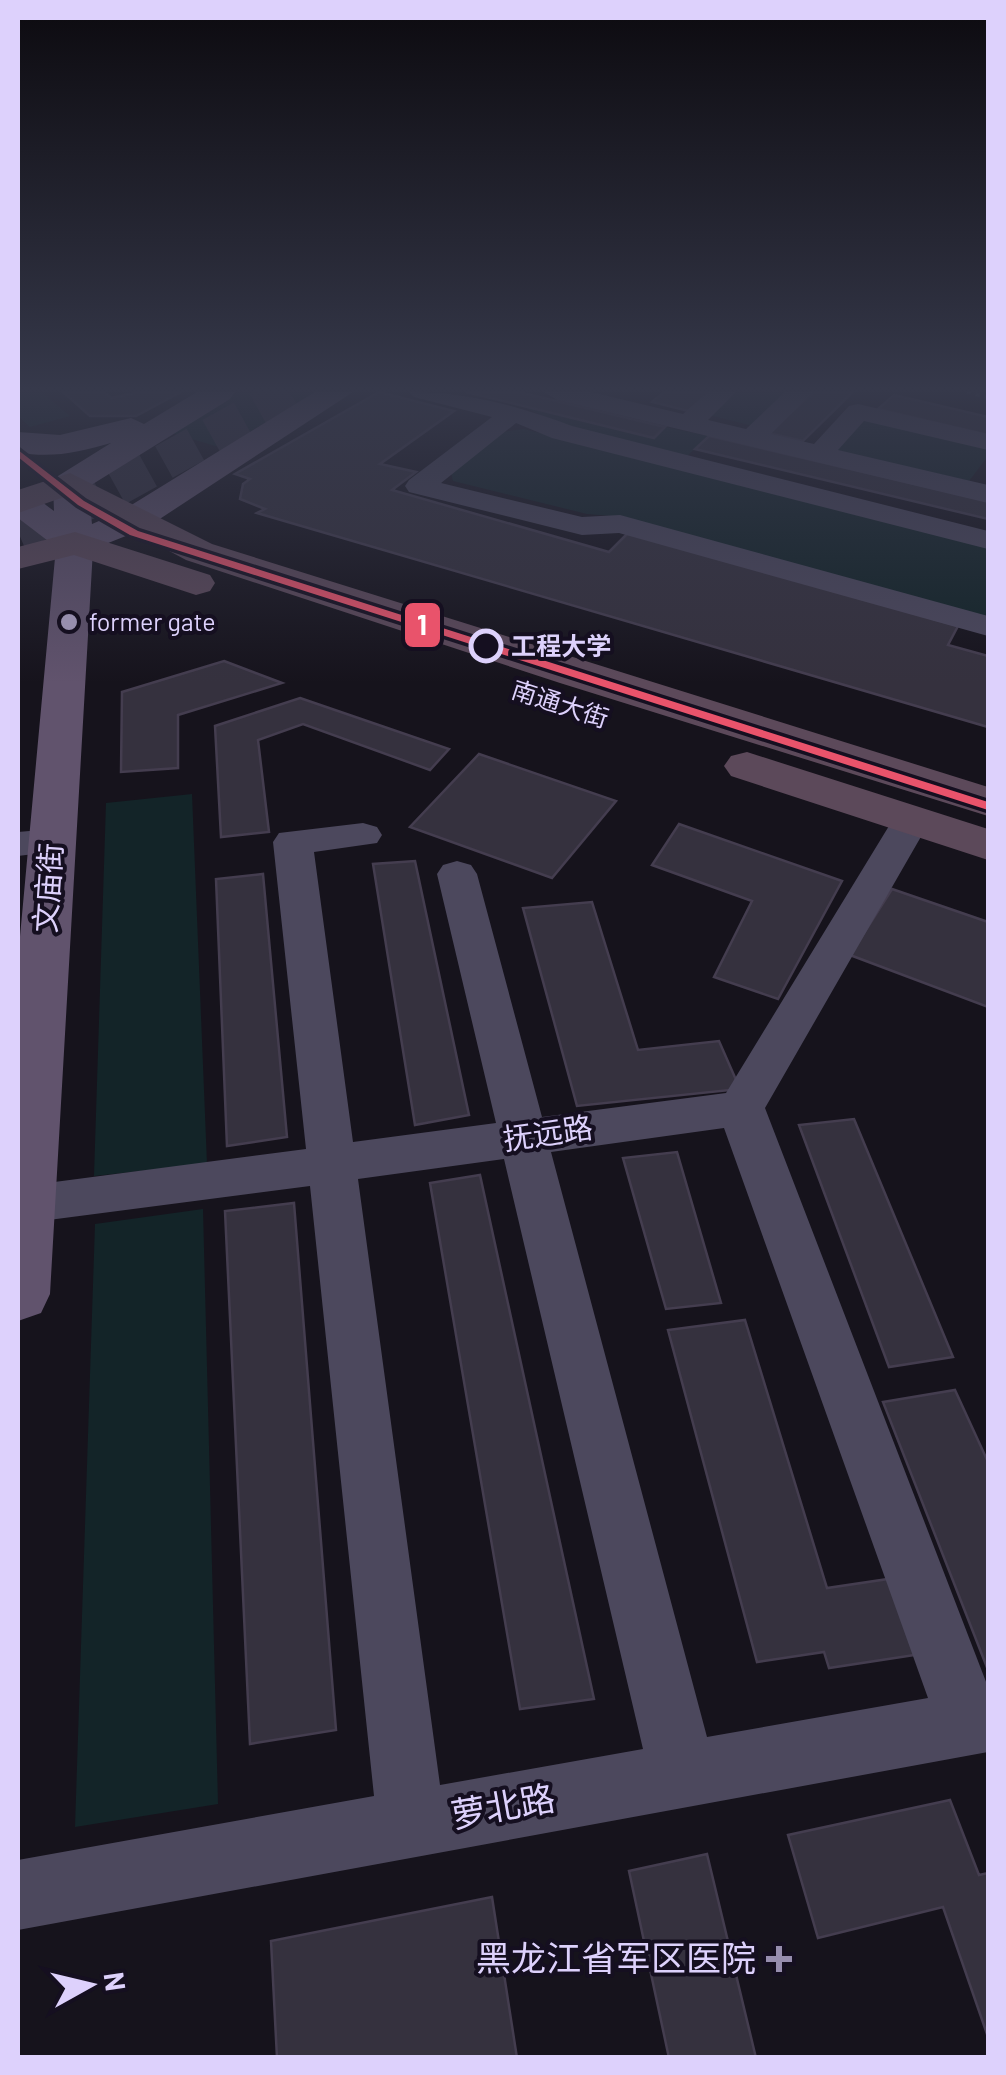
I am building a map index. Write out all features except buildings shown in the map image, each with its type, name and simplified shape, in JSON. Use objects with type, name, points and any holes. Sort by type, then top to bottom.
[{"type":"highway","points":[[18,502],[54,489]]},
{"type":"highway","name":"南通大街","points":[[80,489],[199,552],[988,802]]},
{"type":"highway","name":"南通大街","points":[[75,542],[988,846]]},
{"type":"highway","points":[[18,558],[75,542]]},
{"type":"main road","name":"文庙街","points":[[20,1252],[35,843],[75,542],[70,489]]},
{"type":"main road","points":[[18,502],[75,542],[133,520],[183,489]]},
{"type":"street","points":[[431,489],[582,526],[620,524],[988,626]]},
{"type":"street","points":[[786,489],[988,540]]},
{"type":"street","points":[[911,820],[741,1108],[979,1722]]},
{"type":"street","points":[[363,835],[293,842],[411,1824]]},
{"type":"street","points":[[458,874],[683,1775]]},
{"type":"street","name":"抚远路","points":[[20,1252],[333,1163],[741,1108]]},
{"type":"street","name":"萝北路","points":[[18,1895],[979,1722]]},
{"type":"shaded area","points":[[485,489],[761,489],[988,546],[988,620],[623,517],[587,514]]},
{"type":"shaded area","points":[[192,794],[207,1164],[94,1176],[106,803]]},
{"type":"shaded area","points":[[203,1209],[218,1804],[75,1827],[95,1224]]},
{"type":"tunnel","points":[[18,532],[116,489]]},
{"type":"transit line","name":"1","points":[[63,489],[134,533],[988,806]]},
{"type":"place","name":"former gate","points":[[69,622]]},
{"type":"place","name":"工程大学","points":[[486,646]]},
{"type":"place","name":"黑龙江省军区医院","points":[[779,1959]]}]
